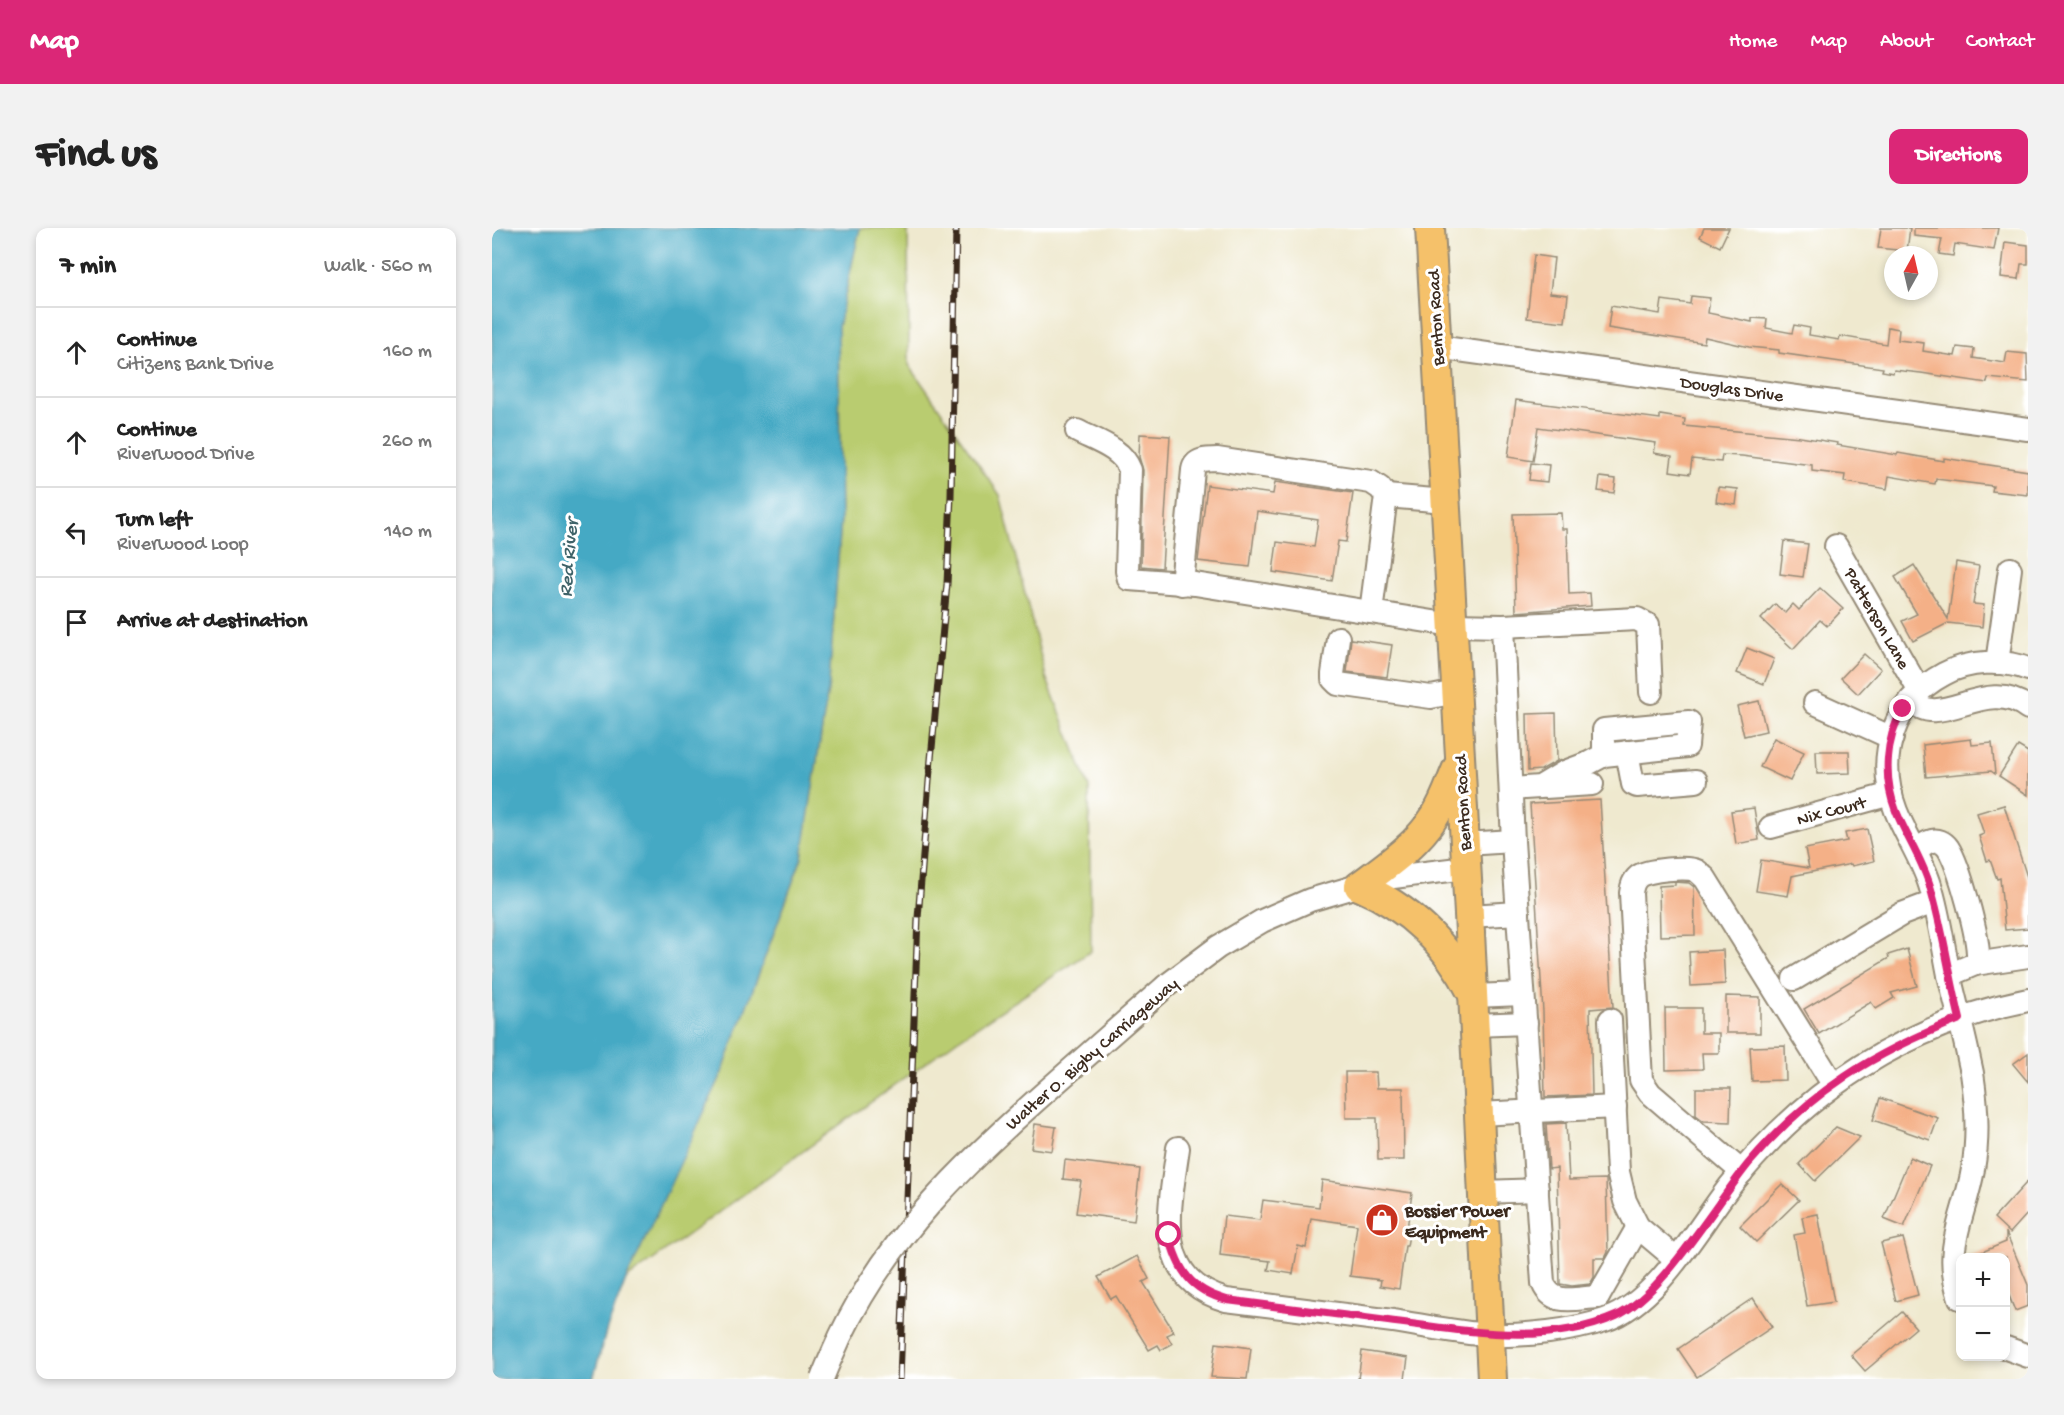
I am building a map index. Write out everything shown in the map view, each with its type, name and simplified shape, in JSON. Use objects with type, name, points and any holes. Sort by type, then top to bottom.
[{"type":"main road","name":"Benton Road","points":[[1430,228],[1475,1025],[1492,1379]]},
{"type":"main road","points":[[1460,762],[1436,815],[1423,833],[1403,853],[1359,886],[1386,899],[1431,933],[1473,996]]},
{"type":"street","name":"Douglas Drive","points":[[1437,347],[2028,429]]},
{"type":"street","points":[[1077,431],[1115,450],[1126,460],[1130,470],[1127,571],[1129,579],[1182,584],[1452,625],[1503,626],[1637,618],[1648,625],[1651,692]]},
{"type":"street","points":[[1182,584],[1194,466],[1204,459],[1217,459],[1371,482],[1380,488],[1386,496],[1371,612]]},
{"type":"street","points":[[1386,496],[1446,501]]},
{"type":"street","name":"Patterson Lane","points":[[1836,546],[1915,695]]},
{"type":"street","points":[[1997,663],[2010,569]]},
{"type":"street","points":[[1503,626],[1513,841],[1543,1283],[1548,1293],[1556,1299],[1598,1297]]},
{"type":"street","points":[[1338,638],[1333,674],[1338,684],[1431,697],[1456,692]]},
{"type":"street","points":[[1956,1288],[1952,1257],[1954,1239],[1968,1195],[1978,1121],[1972,1073],[1934,902],[1917,852],[1897,813],[1891,794],[1888,758],[1897,720],[1915,695],[1934,679],[1962,666],[2009,663],[2028,669]]},
{"type":"street","points":[[1915,695],[1917,706],[1931,710],[1946,709],[1981,698],[1993,697],[2011,698],[2028,708]]},
{"type":"street","points":[[1815,703],[1892,738]]},
{"type":"street","points":[[1540,787],[1565,772],[1604,755],[1687,746],[1689,722],[1604,730],[1604,755]]},
{"type":"street","points":[[1627,752],[1633,784],[1637,786],[1696,781]]},
{"type":"street","points":[[1511,789],[1592,784]]},
{"type":"street","name":"Nix Court","points":[[1771,827],[1891,794]]},
{"type":"street","points":[[1917,852],[1929,840],[1947,846],[1956,865],[1967,902],[1978,954],[1975,964]]},
{"type":"street","name":"Walter O. Bigby Carriageway","points":[[822,1379],[847,1323],[871,1279],[923,1210],[1001,1131],[1166,986],[1218,947],[1262,921],[1310,900],[1513,841]]},
{"type":"street","points":[[1742,1172],[1650,1093],[1641,1080],[1631,893],[1633,883],[1637,878],[1645,872],[1683,869],[1696,871],[1705,878],[1833,1084]]},
{"type":"street","points":[[1794,980],[1902,914],[1934,902]]},
{"type":"street","points":[[1469,915],[1518,912]]},
{"type":"street","points":[[1949,975],[1975,964],[2028,956]]},
{"type":"street","points":[[1473,996],[1523,994]]},
{"type":"street","points":[[1178,1148],[1169,1235],[1184,1273],[1194,1285],[1204,1292],[1227,1300],[1490,1335],[1564,1330],[1606,1320],[1632,1306],[1657,1283],[1764,1146],[1833,1084],[1910,1039],[1960,1019],[2028,1000]]},
{"type":"street","points":[[1610,1020],[1618,1172],[1625,1201],[1638,1227],[1676,1259]]},
{"type":"street","points":[[1475,1025],[1526,1023]]},
{"type":"street","points":[[1479,1114],[1615,1107]]},
{"type":"street","points":[[1483,1192],[1537,1190]]},
{"type":"street","points":[[1606,1320],[1598,1297],[1638,1227]]},
{"type":"street","points":[[2010,1349],[2028,1356]]},
{"type":"green space","points":[[860,228],[908,228],[909,365],[1000,495],[1046,677],[1089,787],[1091,951],[957,1040],[624,1281],[720,1078],[802,857],[829,683],[841,519],[838,327]]},
{"type":"water","name":"Red River","points":[[492,228],[860,228],[838,327],[841,519],[829,683],[802,857],[720,1078],[626,1280],[606,1332],[593,1379],[492,1379]]},
{"type":"building","points":[[1704,228],[1729,228],[1720,247],[1700,237]]},
{"type":"building","points":[[1881,228],[1910,228],[1908,246],[1878,248]]},
{"type":"building","points":[[1914,228],[1998,228],[1994,250],[1955,244],[1953,256],[1939,254],[1942,239],[1914,236]]},
{"type":"building","points":[[2005,242],[2028,245],[2028,264],[2021,264],[2019,279],[2001,277]]},
{"type":"building","points":[[1534,255],[1554,258],[1550,293],[1568,295],[1565,322],[1527,318]]},
{"type":"building","points":[[1691,296],[1710,298],[1708,313],[1752,322],[1752,318],[1767,319],[1766,328],[1792,333],[1794,325],[1810,328],[1809,335],[1839,340],[1840,336],[1886,344],[1888,327],[1899,329],[1898,340],[1924,343],[1923,351],[1955,356],[1957,347],[1974,349],[1973,358],[2005,363],[2007,352],[2027,354],[2028,382],[1988,378],[1987,383],[1894,370],[1893,373],[1882,371],[1883,368],[1779,353],[1779,350],[1749,347],[1705,337],[1704,343],[1608,328],[1611,306],[1660,314],[1662,300],[1690,304]]},
{"type":"building","points":[[1516,400],[1660,419],[1660,415],[1685,419],[1684,426],[1800,437],[1897,455],[1898,453],[1944,461],[1944,458],[2028,471],[2028,495],[1992,491],[1993,486],[1936,479],[1935,484],[1889,476],[1887,489],[1844,482],[1845,475],[1812,471],[1812,465],[1742,456],[1722,455],[1721,462],[1692,459],[1690,474],[1670,471],[1672,456],[1654,453],[1656,443],[1538,427],[1533,461],[1508,457]]},
{"type":"building","points":[[1140,434],[1170,436],[1162,568],[1141,566],[1143,470],[1139,457]]},
{"type":"building","points":[[1531,463],[1549,465],[1547,482],[1529,480]]},
{"type":"building","points":[[1600,477],[1616,479],[1614,493],[1598,491]]},
{"type":"building","points":[[1275,482],[1353,493],[1346,542],[1338,541],[1332,581],[1273,572],[1277,542],[1314,547],[1318,520],[1257,511],[1250,567],[1198,561],[1207,485],[1273,494]]},
{"type":"building","points":[[1718,487],[1738,489],[1736,505],[1716,502]]},
{"type":"building","points":[[1561,513],[1562,529],[1567,529],[1569,594],[1590,593],[1591,606],[1516,612],[1513,514]]},
{"type":"building","points":[[1784,541],[1808,544],[1803,577],[1780,574]]},
{"type":"building","points":[[1956,562],[1979,566],[1973,604],[1984,605],[1982,627],[1948,623],[1913,641],[1902,621],[1917,614],[1895,577],[1914,565],[1948,619]]},
{"type":"building","points":[[1820,588],[1843,609],[1827,626],[1820,620],[1793,649],[1761,619],[1775,604],[1785,613],[1793,604],[1799,610]]},
{"type":"building","points":[[1351,639],[1392,645],[1387,677],[1347,672]]},
{"type":"building","points":[[1747,648],[1774,659],[1764,684],[1737,673]]},
{"type":"building","points":[[1864,654],[1881,669],[1858,694],[1841,678]]},
{"type":"building","points":[[1759,701],[1766,731],[1744,736],[1737,706]]},
{"type":"building","points":[[1556,713],[1557,761],[1541,770],[1528,771],[1527,714]]},
{"type":"building","points":[[1774,738],[1804,752],[1790,781],[1760,767]]},
{"type":"building","points":[[1971,739],[1972,745],[1992,743],[1995,774],[1991,771],[1926,777],[1923,745]]},
{"type":"building","points":[[2018,746],[2028,752],[2028,795],[1999,776]]},
{"type":"building","points":[[1816,751],[1849,751],[1850,773],[1817,774]]},
{"type":"building","points":[[1600,800],[1613,1007],[1590,1009],[1592,1095],[1545,1097],[1543,1012],[1530,804]]},
{"type":"building","points":[[2004,805],[2028,880],[2028,928],[2005,930],[2000,878],[1997,879],[1990,860],[1987,861],[1979,836],[1984,834],[1977,813]]},
{"type":"building","points":[[1754,808],[1759,840],[1736,844],[1731,811]]},
{"type":"building","points":[[1867,829],[1874,861],[1792,876],[1788,896],[1756,891],[1761,860],[1809,868],[1805,849],[1847,841],[1845,833]]},
{"type":"building","points":[[1675,882],[1689,883],[1694,887],[1695,935],[1660,936],[1659,886],[1675,885]]},
{"type":"building","points":[[1907,949],[1917,986],[1891,993],[1894,998],[1876,1009],[1871,1002],[1819,1034],[1804,1009],[1889,958],[1888,955]]},
{"type":"building","points":[[1723,950],[1725,984],[1691,986],[1689,952]]},
{"type":"building","points":[[1726,996],[1760,997],[1760,1033],[1726,1033]]},
{"type":"building","points":[[1665,1008],[1701,1008],[1701,1033],[1719,1033],[1719,1053],[1702,1053],[1703,1069],[1666,1070]]},
{"type":"building","points":[[1785,1046],[1786,1080],[1752,1081],[1750,1047]]},
{"type":"building","points":[[2028,1053],[2028,1082],[2013,1064]]},
{"type":"building","points":[[1345,1072],[1376,1072],[1377,1088],[1403,1088],[1404,1160],[1378,1160],[1377,1118],[1346,1118]]},
{"type":"building","points":[[1696,1088],[1731,1088],[1730,1122],[1704,1121],[1696,1115]]},
{"type":"building","points":[[1880,1098],[1938,1118],[1930,1140],[1873,1120]]},
{"type":"building","points":[[1566,1123],[1569,1180],[1606,1179],[1608,1252],[1605,1258],[1594,1258],[1594,1277],[1590,1284],[1572,1286],[1560,1284],[1557,1168],[1549,1169],[1546,1124]]},
{"type":"building","points":[[1035,1124],[1056,1127],[1052,1151],[1031,1148]]},
{"type":"building","points":[[1836,1127],[1860,1137],[1815,1181],[1799,1164]]},
{"type":"building","points":[[1910,1157],[1930,1166],[1904,1227],[1884,1219]]},
{"type":"building","points":[[1065,1160],[1140,1169],[1134,1221],[1076,1213],[1081,1181],[1063,1179]]},
{"type":"building","points":[[1322,1180],[1412,1193],[1407,1229],[1410,1229],[1407,1246],[1405,1246],[1399,1289],[1380,1286],[1381,1280],[1350,1276],[1357,1225],[1311,1218],[1306,1248],[1298,1246],[1293,1274],[1268,1270],[1270,1261],[1220,1255],[1224,1216],[1260,1220],[1263,1200],[1319,1207]]},
{"type":"building","points":[[2028,1181],[2028,1213],[2010,1233],[1994,1218]]},
{"type":"building","points":[[1782,1184],[1799,1200],[1756,1242],[1740,1226]]},
{"type":"building","points":[[1818,1214],[1834,1302],[1807,1306],[1794,1235],[1805,1233],[1802,1217]]},
{"type":"building","points":[[2006,1232],[2028,1285],[2028,1306],[2015,1311],[2010,1298],[2010,1253],[1980,1253],[2006,1242]]},
{"type":"building","points":[[1903,1238],[1918,1295],[1896,1301],[1881,1243]]},
{"type":"building","points":[[1137,1256],[1149,1279],[1143,1282],[1174,1332],[1167,1335],[1172,1344],[1161,1350],[1158,1345],[1149,1350],[1116,1296],[1111,1299],[1098,1277]]},
{"type":"building","points":[[1753,1298],[1772,1327],[1697,1377],[1678,1349]]},
{"type":"building","points":[[1902,1312],[1916,1328],[1865,1371],[1851,1355]]},
{"type":"building","points":[[1216,1343],[1251,1348],[1247,1379],[1211,1377]]},
{"type":"building","points":[[1362,1351],[1408,1358],[1405,1379],[1358,1379]]},
{"type":"railway","points":[[900,1379],[918,918],[947,584],[956,228]]},
{"type":"place","name":"Bossier Power Equipment","points":[[1382,1220]]},
{"type":"route","points":[[1169,1235],[1178,1261],[1194,1285],[1214,1297],[1227,1300],[1490,1335],[1564,1330],[1586,1326],[1619,1315],[1632,1306],[1657,1283],[1749,1163],[1795,1116],[1825,1090],[1866,1063],[1910,1039],[1960,1019],[1930,885],[1917,852],[1897,813],[1891,794],[1888,773],[1889,747],[1897,720],[1903,709]]}]
